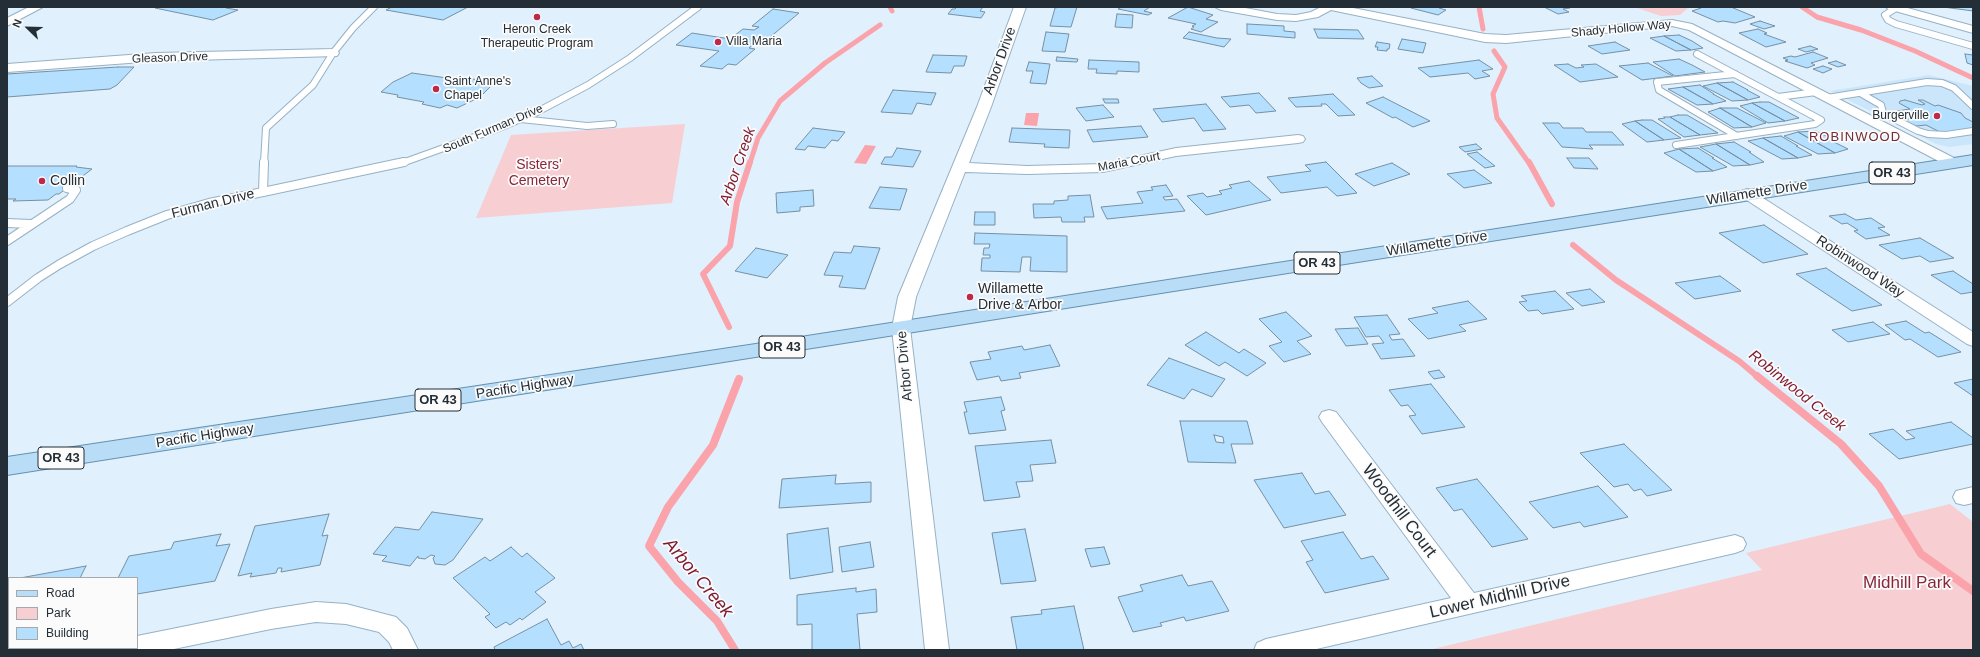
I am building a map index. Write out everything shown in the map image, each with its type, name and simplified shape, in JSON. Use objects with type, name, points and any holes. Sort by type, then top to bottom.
[{"type":"main road","name":"Willamette Drive","points":[[901,328],[1747,194],[1973,160]]},
{"type":"main road","name":"Pacific Highway","points":[[7,466],[901,328]]},
{"type":"street","points":[[7,23],[37,7]]},
{"type":"street","name":"Arbor Drive","points":[[937,650],[901,328],[907,297],[984,107],[1020,7]]},
{"type":"street","points":[[1221,7],[1262,15],[1296,18],[1314,15],[1330,7]]},
{"type":"street","name":"Shady Hollow Way","points":[[1330,7],[1485,38],[1506,39],[1672,23],[1692,27],[1953,163]]},
{"type":"street","points":[[1894,8],[1973,30]]},
{"type":"street","name":"Gleason Drive","points":[[7,68],[156,58],[333,53]]},
{"type":"street","name":"Maria Court","points":[[960,167],[1027,170],[1103,168],[1176,152],[1298,139]]},
{"type":"street","name":"Robinwood Way","points":[[1747,194],[1973,340]]},
{"type":"street","name":"Woodhill Court","points":[[1329,417],[1468,604]]},
{"type":"street","name":"Lower Midhill Drive","points":[[1266,650],[1735,544]]},
{"type":"street","points":[[138,646],[271,619],[316,612],[346,614],[387,624],[398,635],[406,650]]},
{"type":"lane","name":"Furman Drive","points":[[7,302],[38,278],[60,264],[93,246],[127,231],[167,215],[209,203],[263,192],[266,128],[313,85],[333,53],[353,28],[374,7]]},
{"type":"lane","name":"South Furman Drive","points":[[263,192],[399,164],[464,142],[521,119],[588,85],[620,64],[698,7]]},
{"type":"lane","points":[[1894,8],[1885,15],[1888,20],[1896,24],[1973,46]]},
{"type":"lane","points":[[1676,145],[1815,124],[1821,121],[1698,54]]},
{"type":"lane","points":[[1735,74],[1657,82],[1659,90],[1736,136]]},
{"type":"lane","points":[[1778,97],[1862,94],[1927,82],[1942,83],[1954,88],[1973,106]]},
{"type":"lane","points":[[1862,94],[1881,105],[1883,112],[1918,131],[1928,134],[1946,135],[1973,131]]},
{"type":"lane","points":[[521,119],[587,126],[613,124]]},
{"type":"lane","points":[[7,241],[70,199],[76,190],[67,188]]},
{"type":"lane","points":[[7,223],[31,224]]},
{"type":"shaded area","points":[[1929,75],[1973,86],[1973,144],[1949,147],[1936,144],[1830,91]]},
{"type":"shaded area","points":[[1026,113],[1039,113],[1037,126],[1024,125]]},
{"type":"shaded area","points":[[865,145],[876,146],[866,164],[854,163]]},
{"type":"green space","points":[[1634,7],[1689,7],[1680,15],[1661,16]]},
{"type":"green space","name":"Sisters' Cemetery","points":[[685,124],[672,203],[476,218],[511,135]]},
{"type":"green space","name":"Midhill Park","points":[[1950,504],[1973,522],[1973,650],[1429,650],[1762,570],[1746,553]]},
{"type":"building","points":[[228,7],[226,8],[238,10],[213,20],[155,8]]},
{"type":"building","points":[[392,7],[468,7],[443,20],[386,10]]},
{"type":"building","points":[[957,7],[983,7],[980,11],[985,12],[981,18],[948,14],[952,9]]},
{"type":"building","points":[[1077,7],[1071,27],[1050,26],[1055,8]]},
{"type":"building","points":[[1122,7],[1150,7],[1144,11],[1152,13],[1148,15],[1118,9]]},
{"type":"building","points":[[1188,7],[1213,15],[1206,19],[1218,22],[1201,32],[1191,29],[1194,27],[1192,26],[1196,24],[1168,18]]},
{"type":"building","points":[[1440,7],[1439,8],[1446,10],[1438,15],[1411,8]]},
{"type":"building","points":[[1544,7],[1570,8],[1563,9],[1569,12],[1558,14]]},
{"type":"building","points":[[1699,7],[1731,7],[1755,17],[1735,23],[1723,21],[1718,22],[1692,11],[1701,8]]},
{"type":"building","points":[[1943,7],[1973,7],[1973,11]]},
{"type":"building","name":"Villa Maria","points":[[773,9],[799,13],[769,38],[763,37],[749,48],[755,49],[736,65],[728,64],[722,69],[700,66],[719,51],[676,45],[692,33],[730,39],[743,29],[754,30],[759,27],[752,26]]},
{"type":"building","points":[[1117,14],[1133,15],[1132,28],[1115,27]]},
{"type":"building","points":[[1760,21],[1775,26],[1764,29],[1750,24]]},
{"type":"building","points":[[1247,24],[1284,26],[1284,31],[1295,32],[1295,38],[1247,34]]},
{"type":"building","points":[[1314,29],[1358,30],[1364,39],[1318,38]]},
{"type":"building","points":[[1758,29],[1767,33],[1764,34],[1786,42],[1766,47],[1739,33]]},
{"type":"building","points":[[1046,32],[1069,34],[1065,52],[1042,51]]},
{"type":"building","points":[[1189,32],[1217,38],[1231,39],[1224,47],[1183,38]]},
{"type":"building","points":[[1679,35],[1703,48],[1691,50],[1664,36]]},
{"type":"building","points":[[1664,36],[1691,50],[1676,51],[1650,38]]},
{"type":"building","points":[[1402,39],[1426,43],[1423,53],[1398,49]]},
{"type":"building","points":[[1377,42],[1390,44],[1389,49],[1387,49],[1387,51],[1377,50],[1378,47],[1375,47]]},
{"type":"building","points":[[1615,42],[1630,50],[1602,54],[1588,46]]},
{"type":"building","points":[[1810,46],[1818,49],[1806,52],[1798,49]]},
{"type":"building","points":[[1813,52],[1828,58],[1811,63],[1815,65],[1807,68],[1785,61],[1788,60],[1783,58],[1791,56],[1795,57]]},
{"type":"building","points":[[1965,54],[1973,55],[1973,65],[1967,63]]},
{"type":"building","points":[[933,55],[967,56],[964,66],[954,66],[951,73],[926,72]]},
{"type":"building","points":[[1057,57],[1078,59],[1077,62],[1056,61]]},
{"type":"building","points":[[1679,59],[1705,72],[1675,76],[1653,62]]},
{"type":"building","points":[[1089,60],[1139,62],[1139,72],[1117,71],[1117,74],[1096,73],[1097,69],[1088,69]]},
{"type":"building","points":[[1479,60],[1493,69],[1482,71],[1490,76],[1475,79],[1468,73],[1430,77],[1418,68]]},
{"type":"building","points":[[1836,61],[1846,65],[1838,67],[1828,63]]},
{"type":"building","points":[[1029,62],[1050,64],[1046,84],[1030,83],[1033,71],[1026,71]]},
{"type":"building","points":[[1648,63],[1673,76],[1642,80],[1619,66]]},
{"type":"building","points":[[1568,64],[1576,68],[1584,67],[1581,65],[1596,64],[1618,77],[1580,82],[1554,65]]},
{"type":"building","points":[[1823,66],[1832,69],[1823,73],[1813,69]]},
{"type":"building","points":[[134,67],[117,85],[110,89],[7,97],[7,74]]},
{"type":"building","name":"Saint Anne's Chapel","points":[[412,73],[461,80],[466,78],[485,81],[481,84],[491,86],[480,97],[457,108],[447,105],[440,108],[422,104],[424,102],[397,97],[398,95],[381,92],[393,82]]},
{"type":"building","points":[[1372,76],[1383,86],[1369,88],[1361,83],[1357,78]]},
{"type":"building","points":[[1733,82],[1760,97],[1748,100],[1717,83]]},
{"type":"building","points":[[1717,83],[1748,100],[1732,101],[1703,86]]},
{"type":"building","points":[[1700,85],[1726,101],[1713,104],[1683,87]]},
{"type":"building","points":[[1683,87],[1713,104],[1697,105],[1668,89]]},
{"type":"building","points":[[893,90],[936,93],[931,105],[917,103],[912,114],[881,112]]},
{"type":"building","points":[[1259,93],[1276,111],[1256,113],[1249,105],[1230,107],[1221,97]]},
{"type":"building","points":[[1333,94],[1355,115],[1338,116],[1326,104],[1321,104],[1322,106],[1296,107],[1288,98]]},
{"type":"building","points":[[1383,97],[1430,121],[1413,127],[1366,103]]},
{"type":"building","points":[[1103,99],[1118,99],[1119,103],[1105,103]]},
{"type":"building","name":"Burgerville","points":[[1905,100],[1922,105],[1925,104],[1918,100],[1923,100],[1935,106],[1938,105],[1961,113],[1965,118],[1973,122],[1973,128],[1942,133],[1926,125],[1916,126],[1903,120],[1913,118],[1897,111],[1910,109],[1899,103],[1900,101]]},
{"type":"building","points":[[1769,102],[1799,118],[1785,121],[1752,103]]},
{"type":"building","points":[[1752,103],[1785,121],[1768,123],[1740,106]]},
{"type":"building","points":[[1206,104],[1226,129],[1203,131],[1194,118],[1162,122],[1153,109]]},
{"type":"building","points":[[1103,105],[1114,117],[1086,121],[1076,108]]},
{"type":"building","points":[[1720,108],[1737,108],[1766,123],[1752,127]]},
{"type":"building","points":[[1720,108],[1752,127],[1734,128],[1708,112]]},
{"type":"building","points":[[1687,115],[1718,133],[1700,135],[1670,117]]},
{"type":"building","points":[[1664,117],[1670,117],[1700,135],[1684,137],[1658,119],[1665,118]]},
{"type":"building","points":[[1652,120],[1681,138],[1664,140],[1635,121]]},
{"type":"building","points":[[1635,121],[1664,140],[1647,142],[1622,124]]},
{"type":"building","points":[[1543,123],[1559,123],[1563,128],[1583,128],[1586,132],[1612,132],[1624,145],[1589,145],[1593,149],[1562,147]]},
{"type":"building","points":[[1141,126],[1148,137],[1093,142],[1087,130]]},
{"type":"building","points":[[813,128],[845,132],[838,141],[832,140],[825,148],[808,146],[805,150],[795,149]]},
{"type":"building","points":[[1012,128],[1070,130],[1069,148],[1044,147],[1045,144],[1009,142]]},
{"type":"building","points":[[1816,131],[1848,149],[1835,153],[1798,132]]},
{"type":"building","points":[[1798,132],[1835,153],[1818,154],[1784,136]]},
{"type":"building","points":[[1781,136],[1812,155],[1798,158],[1763,138]]},
{"type":"building","points":[[1763,138],[1798,158],[1782,159],[1748,141]]},
{"type":"building","points":[[1734,142],[1764,162],[1750,165],[1716,144]]},
{"type":"building","points":[[1476,144],[1482,149],[1465,152],[1459,147]]},
{"type":"building","points":[[1716,144],[1750,165],[1733,166],[1700,147]]},
{"type":"building","points":[[897,148],[921,151],[913,167],[881,164],[885,157],[892,157]]},
{"type":"building","points":[[1698,148],[1727,167],[1713,171],[1679,149]]},
{"type":"building","points":[[1679,149],[1713,171],[1696,172],[1664,153]]},
{"type":"building","points":[[1477,152],[1495,166],[1485,168],[1467,154]]},
{"type":"building","points":[[1567,158],[1589,158],[1598,169],[1574,168]]},
{"type":"building","points":[[1326,162],[1357,193],[1337,196],[1327,187],[1281,193],[1267,177],[1311,171],[1305,165]]},
{"type":"building","points":[[1392,163],[1410,174],[1374,186],[1355,174]]},
{"type":"building","name":"Collin","points":[[7,166],[77,166],[76,167],[92,169],[59,194],[56,194],[48,200],[13,201],[16,199],[7,199]]},
{"type":"building","points":[[1474,170],[1492,183],[1464,188],[1447,174]]},
{"type":"building","points":[[1249,181],[1271,200],[1206,215],[1187,196],[1203,193],[1207,197],[1222,194],[1219,191],[1232,188],[1229,185]]},
{"type":"building","points":[[1166,185],[1173,196],[1163,197],[1165,200],[1177,199],[1185,211],[1107,219],[1101,207],[1143,203],[1137,192],[1153,190],[1151,187]]},
{"type":"building","points":[[880,187],[907,189],[900,210],[869,208]]},
{"type":"building","points":[[813,190],[814,206],[800,207],[800,211],[777,213],[776,193]]},
{"type":"building","points":[[1090,195],[1094,217],[1084,217],[1085,222],[1062,222],[1061,217],[1034,218],[1033,204],[1054,204],[1054,201],[1068,200],[1068,196]]},
{"type":"building","points":[[975,212],[995,212],[995,225],[974,225]]},
{"type":"building","points":[[1845,214],[1856,220],[1871,218],[1885,227],[1878,228],[1890,235],[1866,239],[1854,231],[1858,230],[1847,223],[1842,224],[1829,216]]},
{"type":"building","points":[[1764,225],[1808,254],[1763,263],[1719,233]]},
{"type":"building","points":[[975,233],[1067,236],[1067,272],[1030,271],[1031,257],[1022,257],[1020,272],[981,271],[982,258],[990,258],[990,255],[983,255],[984,248],[989,248],[990,244],[974,244]]},
{"type":"building","points":[[1920,238],[1954,258],[1930,262],[1920,256],[1902,259],[1879,245]]},
{"type":"building","points":[[854,246],[880,248],[865,289],[839,287],[843,276],[824,275],[834,252],[851,253]]},
{"type":"building","points":[[756,248],[788,255],[767,278],[735,271]]},
{"type":"building","points":[[1826,268],[1882,305],[1852,311],[1796,274]]},
{"type":"building","points":[[1953,271],[1973,284],[1973,292],[1961,294],[1931,275]]},
{"type":"building","points":[[1720,276],[1741,291],[1695,299],[1675,283]]},
{"type":"building","points":[[1590,289],[1605,302],[1582,306],[1566,293]]},
{"type":"building","points":[[1555,291],[1574,309],[1542,314],[1538,310],[1528,311],[1519,302],[1527,301],[1521,296]]},
{"type":"building","points":[[1468,301],[1487,319],[1459,325],[1466,331],[1428,339],[1408,319],[1438,313],[1432,308]]},
{"type":"building","points":[[1286,312],[1312,336],[1297,341],[1311,354],[1284,362],[1269,346],[1282,342],[1259,319]]},
{"type":"building","points":[[1387,315],[1400,334],[1389,335],[1392,340],[1403,339],[1415,356],[1381,359],[1372,344],[1384,343],[1379,336],[1366,337],[1354,317]]},
{"type":"building","points":[[1906,321],[1925,333],[1929,332],[1961,352],[1938,357],[1910,339],[1905,340],[1885,325]]},
{"type":"building","points":[[1873,322],[1890,334],[1848,342],[1832,330]]},
{"type":"building","points":[[1358,328],[1368,344],[1346,346],[1335,329]]},
{"type":"building","points":[[1206,332],[1239,353],[1244,349],[1266,363],[1247,376],[1225,362],[1219,366],[1185,345]]},
{"type":"building","points":[[1050,345],[1060,366],[1019,373],[1021,378],[1001,381],[999,376],[977,380],[970,362],[991,359],[988,352],[1022,346],[1024,350]]},
{"type":"building","points":[[1169,358],[1225,379],[1212,397],[1192,389],[1184,399],[1147,385]]},
{"type":"building","points":[[1439,370],[1445,377],[1434,379],[1428,372]]},
{"type":"building","points":[[1973,379],[1973,396],[1954,383]]},
{"type":"building","points":[[1431,384],[1465,427],[1422,434],[1409,416],[1416,415],[1408,405],[1401,406],[1389,390]]},
{"type":"building","points":[[1001,397],[1005,410],[1001,411],[1006,430],[969,434],[964,412],[967,412],[964,402]]},
{"type":"building","points":[[1180,421],[1247,421],[1253,444],[1231,444],[1236,463],[1188,462]],"holes":[[[1214,435],[1223,437],[1224,443],[1216,442]]]},
{"type":"building","points":[[1951,422],[1973,438],[1973,444],[1899,459],[1869,434],[1893,429],[1906,440],[1915,438],[1906,431]]},
{"type":"building","points":[[1051,440],[1056,463],[1030,465],[1033,481],[1016,482],[1020,497],[984,501],[975,446]]},
{"type":"building","points":[[1624,444],[1672,490],[1647,496],[1641,489],[1634,491],[1628,484],[1614,487],[1580,453]]},
{"type":"building","points":[[1302,473],[1315,494],[1329,491],[1346,515],[1284,528],[1254,480]]},
{"type":"building","points":[[836,475],[835,484],[871,482],[871,502],[779,508],[782,479]]},
{"type":"building","points":[[1477,479],[1528,539],[1492,547],[1462,509],[1454,511],[1436,488]]},
{"type":"building","points":[[1598,486],[1628,517],[1584,527],[1580,522],[1553,528],[1529,502]]},
{"type":"building","points":[[432,512],[483,519],[453,560],[445,565],[435,564],[433,558],[435,556],[431,555],[425,559],[418,558],[418,556],[410,566],[382,561],[387,556],[373,554],[395,527],[419,530]]},
{"type":"building","points":[[329,514],[322,536],[328,535],[320,565],[281,572],[282,568],[278,568],[276,573],[250,577],[252,573],[238,576],[255,526]]},
{"type":"building","points":[[828,528],[833,572],[790,579],[787,534]]},
{"type":"building","points":[[1025,529],[1036,581],[1001,584],[992,533]]},
{"type":"building","points":[[1343,532],[1361,559],[1373,556],[1389,579],[1325,593],[1306,562],[1313,560],[1301,541]]},
{"type":"building","points":[[221,534],[216,546],[230,544],[215,581],[138,594],[138,577],[118,577],[129,556],[171,549],[174,542]]},
{"type":"building","points":[[870,542],[874,567],[842,572],[839,547]]},
{"type":"building","points":[[511,547],[522,557],[527,553],[555,578],[535,592],[546,602],[522,620],[520,618],[510,625],[506,622],[496,628],[485,617],[490,614],[453,578],[485,557],[490,561]]},
{"type":"building","points":[[1104,547],[1110,564],[1091,567],[1085,549]]},
{"type":"building","points":[[86,566],[80,577],[26,577]]},
{"type":"building","points":[[1182,575],[1188,586],[1212,581],[1229,611],[1186,621],[1184,617],[1160,623],[1162,626],[1133,632],[1118,597],[1143,591],[1140,585]]},
{"type":"building","points":[[7,580],[8,580],[8,616]]},
{"type":"building","points":[[856,588],[856,592],[876,589],[877,612],[857,614],[860,650],[812,650],[812,624],[797,625],[797,595]]},
{"type":"building","points":[[1074,606],[1084,650],[1017,650],[1011,617],[1042,614],[1041,610]]},
{"type":"building","points":[[547,619],[561,645],[569,641],[573,648],[581,644],[584,650],[495,650],[494,647]]},
{"type":"waterway","name":"Arbor Creek","points":[[890,7],[892,11]]},
{"type":"waterway","name":"Robinwood Creek","points":[[1479,7],[1483,29]]},
{"type":"waterway","points":[[1802,7],[1817,17],[1861,30],[1915,51],[1973,78]]},
{"type":"waterway","name":"Arbor Creek","points":[[750,163],[758,138],[780,101],[825,63],[880,25]]},
{"type":"waterway","name":"Robinwood Creek","points":[[1494,51],[1505,67],[1493,94],[1497,118],[1529,163]]},
{"type":"waterway","name":"Arbor Creek","points":[[729,327],[703,274],[730,246],[737,202],[750,162]]},
{"type":"waterway","name":"Robinwood Creek","points":[[1529,162],[1552,204]]},
{"type":"waterway","name":"Robinwood Creek","points":[[1573,245],[1616,280],[1739,361],[1758,377]]},
{"type":"waterway","name":"Robinwood Creek","points":[[1757,376],[1841,444],[1879,486],[1921,554],[1973,591]]},
{"type":"waterway","name":"Arbor Creek","points":[[735,650],[717,621],[678,582],[649,546],[668,507],[713,445],[739,379]]},
{"type":"place","name":"Heron Creek Therapeutic Program","points":[[537,17]]},
{"type":"place","name":"Villa Maria","points":[[718,42]]},
{"type":"place","name":"Saint Anne's Chapel","points":[[436,89]]},
{"type":"place","name":"Burgerville","points":[[1937,116]]},
{"type":"place","name":"Collin","points":[[42,181]]},
{"type":"place","name":"Willamette Drive & Arbor","points":[[970,297]]},
{"type":"district","name":"ROBINWOOD","points":[[1855,137]]}]
